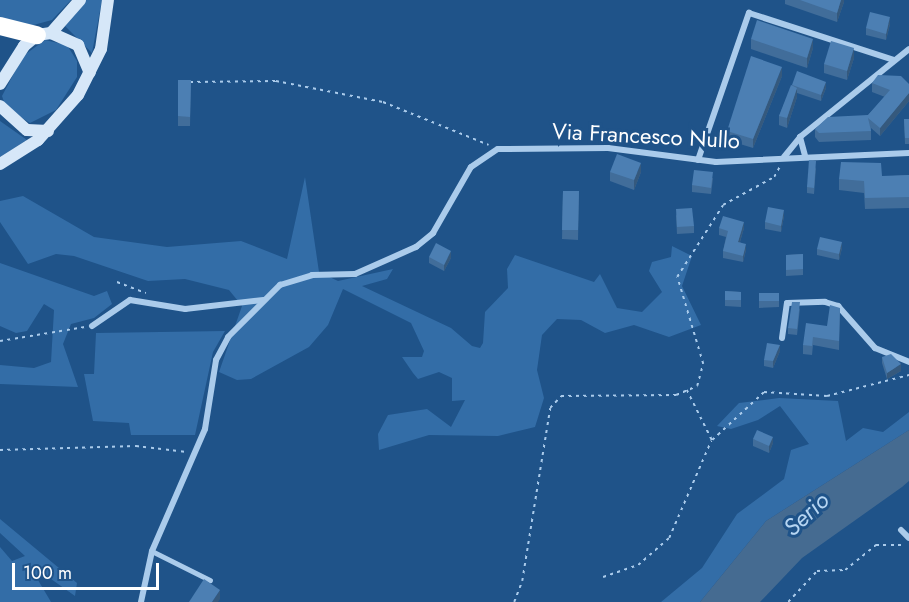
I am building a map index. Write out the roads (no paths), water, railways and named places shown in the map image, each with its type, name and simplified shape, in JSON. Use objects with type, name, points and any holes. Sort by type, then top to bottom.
[{"type":"highway","points":[[0,26],[44,34]]},
{"type":"street","points":[[0,84],[15,56],[44,34],[81,0]]},
{"type":"street","points":[[0,165],[48,131],[90,73],[103,38],[108,0]]},
{"type":"street","points":[[698,160],[749,13],[894,60]]},
{"type":"street","points":[[44,34],[78,45],[90,73]]},
{"type":"street","points":[[784,158],[800,137],[909,49]]},
{"type":"street","points":[[0,106],[27,129],[48,131]]},
{"type":"street","points":[[800,137],[805,156]]},
{"type":"street","name":"Via Francesco Nullo","points":[[263,300],[280,285],[312,275],[355,273],[416,247],[433,233],[471,167],[498,149],[608,148],[698,160],[909,153]]},
{"type":"street","points":[[92,326],[130,300],[185,309],[263,300]]},
{"type":"street","points":[[141,602],[152,551],[205,429],[216,360],[228,337],[263,300]]},
{"type":"street","points":[[782,338],[787,303],[825,302],[838,306],[875,348],[909,362]]},
{"type":"street","points":[[901,530],[909,539]]},
{"type":"lane","points":[[152,551],[210,580]]},
{"type":"water","name":"Serio","points":[[909,430],[909,481],[902,487],[802,558],[760,602],[700,602],[766,521]]}]
